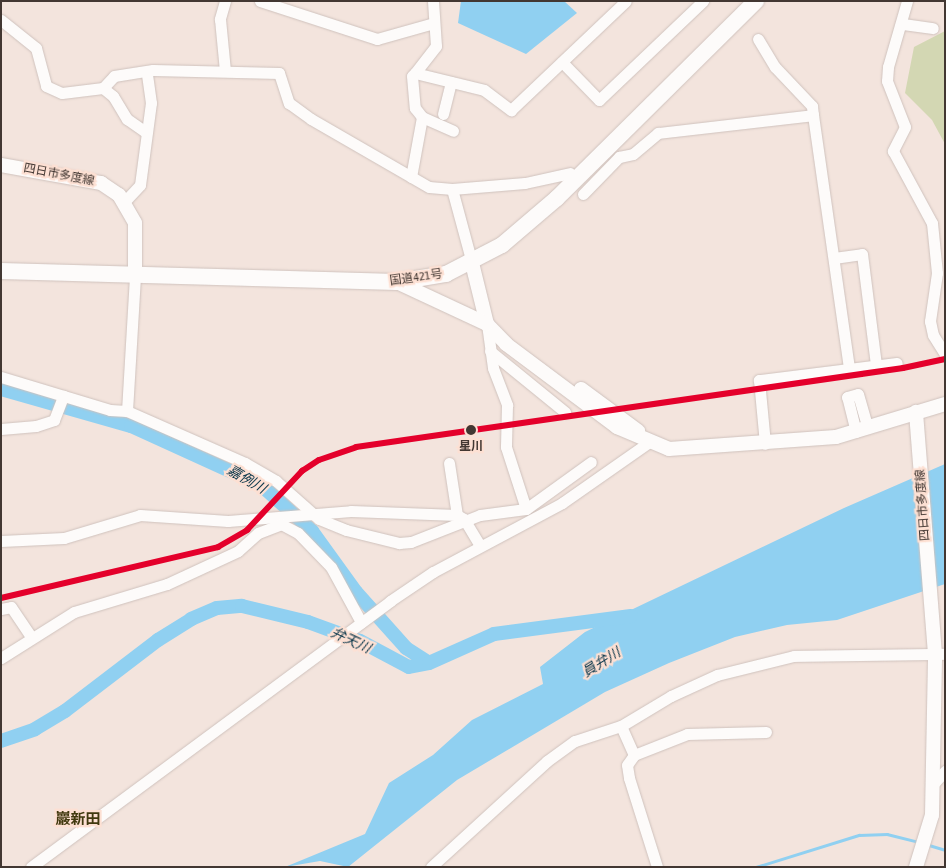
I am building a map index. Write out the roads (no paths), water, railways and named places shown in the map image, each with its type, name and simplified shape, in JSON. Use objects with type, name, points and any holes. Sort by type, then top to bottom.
[{"type":"highway","name":"国道421号","points":[[1,270],[397,282],[446,274],[472,263],[502,245],[557,198],[756,1]]},
{"type":"main road","name":"四日市多度線","points":[[1,165],[101,183],[125,201],[135,224],[135,275]]},
{"type":"main road","points":[[472,263],[487,324]]},
{"type":"main road","points":[[397,282],[487,324],[506,344],[620,423],[649,442],[669,449],[695,450],[765,444],[862,430],[916,416],[945,404]]},
{"type":"main road","name":"四日市多度線","points":[[916,416],[938,652],[935,782],[925,836],[918,861]]},
{"type":"street","points":[[225,1],[220,19],[225,71]]},
{"type":"street","points":[[260,1],[377,39],[434,24]]},
{"type":"street","points":[[433,1],[436,46],[412,76],[415,108],[422,117],[453,130]]},
{"type":"street","points":[[562,62],[599,100],[703,1]]},
{"type":"street","points":[[907,1],[903,24],[888,67],[887,81],[905,127],[893,151],[932,223],[937,273],[930,321],[933,335],[945,354]]},
{"type":"street","points":[[415,73],[484,90],[511,110],[562,62],[619,3]]},
{"type":"street","points":[[1,20],[36,48],[46,86],[62,93],[103,88],[114,76],[147,73],[225,71],[279,74],[289,103],[296,109],[429,187],[452,189],[525,183],[570,173]]},
{"type":"street","points":[[903,24],[933,28]]},
{"type":"street","points":[[758,39],[775,67],[812,106],[849,369]]},
{"type":"street","points":[[125,201],[140,185],[151,103],[147,73]]},
{"type":"street","points":[[443,114],[451,82]]},
{"type":"street","points":[[103,88],[113,96],[127,119],[147,133]]},
{"type":"street","points":[[583,194],[619,157],[633,154],[658,133],[813,115]]},
{"type":"street","points":[[411,177],[422,117]]},
{"type":"street","points":[[452,189],[472,263]]},
{"type":"street","points":[[834,258],[862,254],[876,365]]},
{"type":"street","points":[[127,411],[135,275]]},
{"type":"street","points":[[487,324],[490,351],[507,405],[506,447],[526,509]]},
{"type":"street","points":[[490,351],[565,412]]},
{"type":"street","points":[[765,444],[759,380],[897,363]]},
{"type":"street","points":[[1,377],[62,398],[127,411],[245,463],[276,481],[314,516],[346,530],[399,543],[411,542],[461,517]]},
{"type":"street","points":[[1,429],[36,426],[54,420],[62,398]]},
{"type":"street","points":[[31,867],[323,648],[390,601],[480,546],[562,503],[649,442]]},
{"type":"street","points":[[1,541],[64,538],[140,515],[203,521],[284,521],[351,511],[461,517],[526,509],[591,462]]},
{"type":"street","points":[[449,463],[461,517],[480,546]]},
{"type":"street","points":[[284,521],[331,568],[361,622]]},
{"type":"street","points":[[1,658],[31,637],[92,604],[168,584],[238,551],[258,532],[284,521]]},
{"type":"street","points":[[1,609],[10,607],[31,637]]},
{"type":"street","points":[[432,867],[560,752],[575,741],[621,726],[688,688],[769,660],[845,654],[938,652]]},
{"type":"street","points":[[621,726],[634,756]]},
{"type":"street","points":[[657,867],[628,778],[627,765],[634,756],[687,734],[766,732]]},
{"type":"street","points":[[935,782],[945,771]]},
{"type":"street","points":[[440,867],[444,856]]},
{"type":"water","points":[[461,1],[564,1],[577,13],[526,54],[458,23]]},
{"type":"water","name":"員弁川","points":[[945,464],[945,584],[837,620],[787,625],[735,637],[669,663],[605,692],[457,780],[348,867],[320,861],[285,867],[365,834],[389,783],[433,755],[472,720],[543,684],[540,667],[585,632],[844,508]]},
{"type":"waterway","name":"嘉例川","points":[[1,389],[131,426],[261,485],[312,531],[356,592],[406,648],[429,663]]},
{"type":"waterway","name":"弁天川","points":[[1,741],[35,729],[65,711],[158,640],[191,619],[217,608],[242,606],[308,622],[360,641],[409,667],[429,663],[494,634],[631,616]]},
{"type":"waterway","points":[[756,867],[859,835],[887,834],[919,842]]},
{"type":"waterway","points":[[929,845],[945,850]]},
{"type":"place","name":"星川","points":[[471,430]]},
{"type":"district","name":"巖新田","points":[[78,819]]}]
